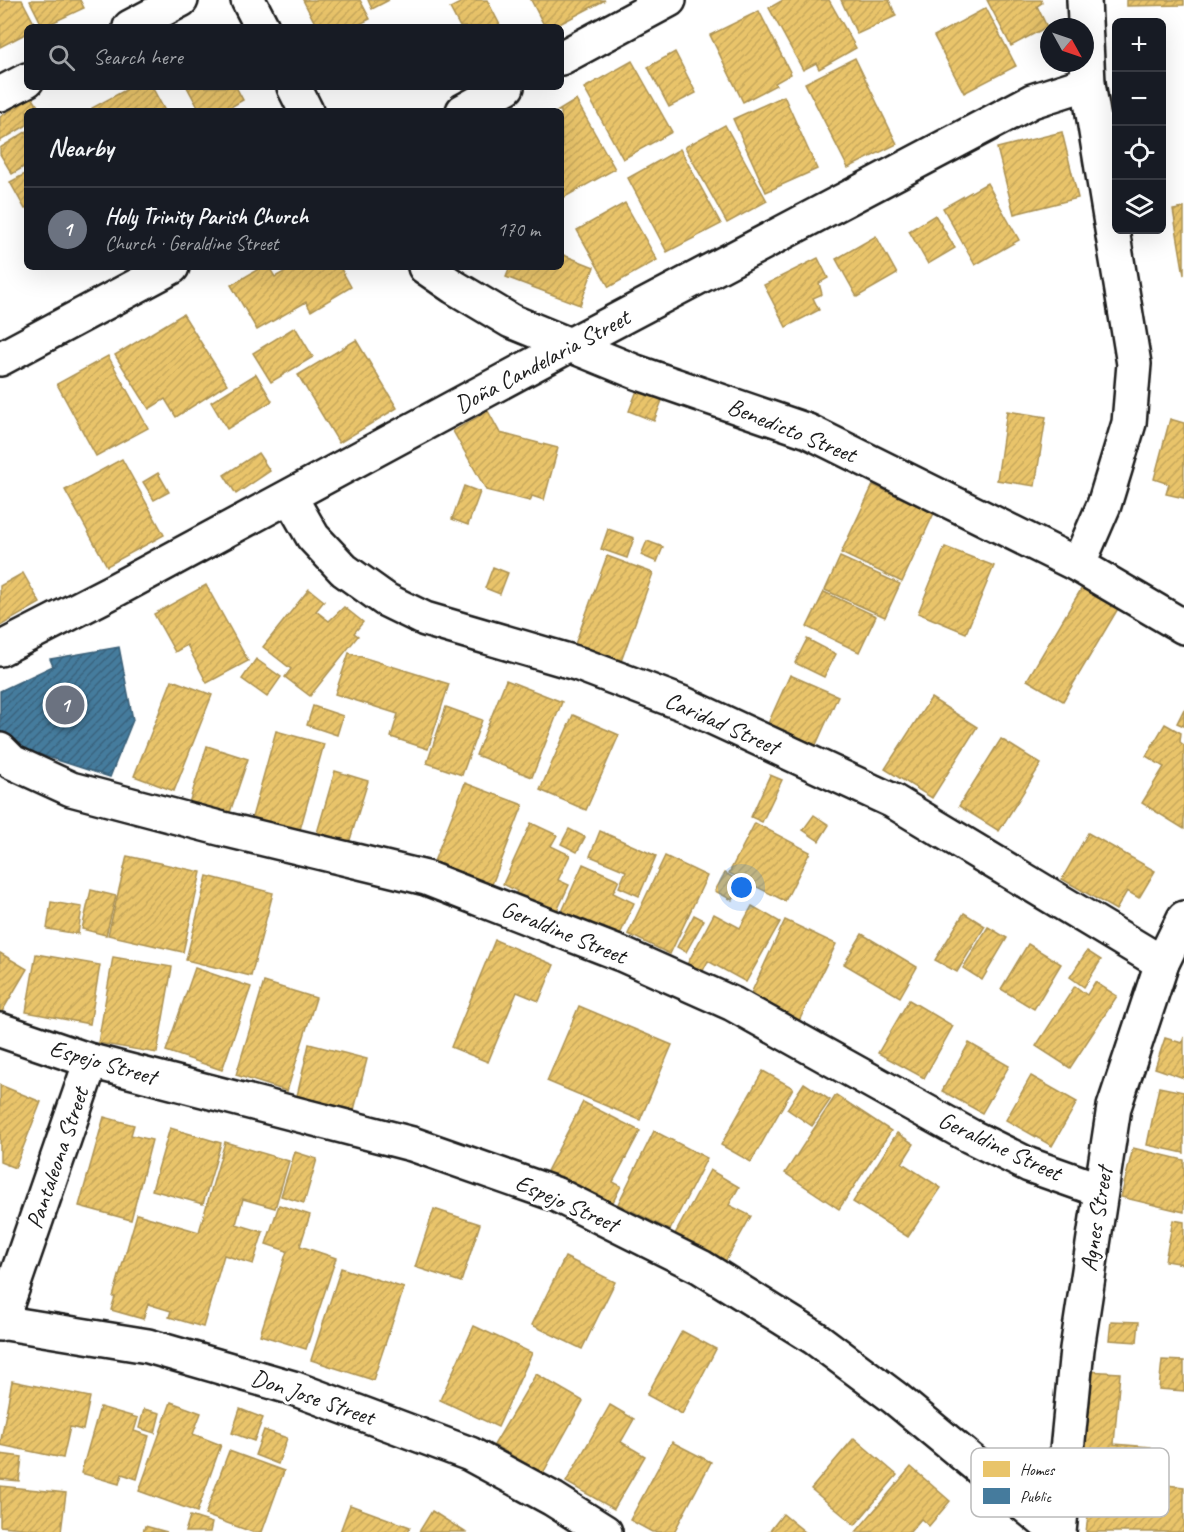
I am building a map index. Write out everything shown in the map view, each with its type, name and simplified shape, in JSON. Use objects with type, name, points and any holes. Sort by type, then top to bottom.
[{"type":"street","points":[[136,24],[181,0]]},
{"type":"street","points":[[248,0],[260,24]]},
{"type":"street","points":[[564,56],[669,0]]},
{"type":"street","points":[[1078,565],[1104,505],[1129,423],[1134,364],[1088,83],[1084,0]]},
{"type":"street","points":[[0,94],[24,82]]},
{"type":"street","name":"Doña Candelaria Street","points":[[0,649],[1032,101],[1088,83]]},
{"type":"street","points":[[296,90],[304,108]]},
{"type":"street","points":[[468,108],[502,90]]},
{"type":"street","points":[[0,359],[166,270]]},
{"type":"street","name":"Benedicto Street","points":[[430,270],[511,321],[568,346],[636,372],[808,431],[1078,565],[1184,627]]},
{"type":"street","name":"Caridad Street","points":[[290,497],[313,537],[344,570],[386,600],[425,619],[579,664],[684,704],[893,801],[1162,963]]},
{"type":"street","name":"Geraldine Street","points":[[0,750],[12,762],[71,789],[219,828],[426,878],[621,954],[733,1004],[980,1141],[1029,1165],[1100,1190]]},
{"type":"street","name":"Agnes Street","points":[[1067,1448],[1077,1349],[1114,1107],[1162,963],[1184,918]]},
{"type":"street","name":"Espejo Street","points":[[0,1030],[91,1061],[412,1144],[555,1194],[701,1267],[815,1338],[895,1398],[971,1460]]},
{"type":"street","name":"Pantaleona Street","points":[[0,1323],[91,1061]]},
{"type":"street","name":"Don Jose Street","points":[[0,1323],[74,1332],[148,1346],[293,1388],[471,1454],[553,1499],[605,1532]]},
{"type":"street","name":"Espejo Street","points":[[1040,1517],[1058,1532]]},
{"type":"street","name":"Agnes Street","points":[[1058,1532],[1060,1517]]},
{"type":"building: Homes","points":[[0,0],[22,0],[34,24],[24,24],[24,35],[0,47]]},
{"type":"building: Homes","points":[[80,0],[84,8],[49,24],[42,24],[30,1]]},
{"type":"building: Homes","points":[[303,0],[360,0],[370,19],[360,24],[315,24]]},
{"type":"building: Homes","points":[[368,0],[389,0],[372,9]]},
{"type":"building: Homes","points":[[466,0],[487,0],[499,24],[458,24],[450,8]]},
{"type":"building: Homes","points":[[531,0],[605,0],[560,24],[543,24]]},
{"type":"building: Homes","points":[[783,0],[829,0],[856,48],[819,69],[816,63],[803,70],[769,8]]},
{"type":"building: Homes","points":[[841,0],[889,0],[896,16],[857,34]]},
{"type":"building: Homes","points":[[987,0],[1041,0],[1042,3],[1037,6],[1043,18],[1040,18],[1040,31],[1011,46]]},
{"type":"building: Homes","points":[[1127,0],[1184,0],[1184,5],[1127,6]]},
{"type":"building: Homes","points":[[986,8],[1016,66],[964,93],[934,36]]},
{"type":"building: Homes","points":[[759,11],[791,74],[775,83],[776,85],[743,102],[710,35]]},
{"type":"building: Homes","points":[[675,52],[696,93],[669,107],[648,67]]},
{"type":"building: Homes","points":[[855,58],[897,144],[848,168],[805,83]]},
{"type":"building: Homes","points":[[632,61],[672,132],[623,159],[584,88]]},
{"type":"building: Homes","points":[[125,90],[154,90],[163,108],[92,108]]},
{"type":"building: Homes","points":[[189,90],[238,90],[243,100],[229,108],[198,108]]},
{"type":"building: Homes","points":[[784,96],[817,169],[766,192],[733,119]]},
{"type":"building: Homes","points":[[32,97],[39,108],[24,108],[24,127],[0,141],[0,117]]},
{"type":"building: Homes","points":[[576,100],[615,169],[564,197],[564,108]]},
{"type":"building: Homes","points":[[725,125],[767,201],[727,223],[685,147]]},
{"type":"building: Homes","points":[[1062,132],[1078,198],[1014,214],[997,148]]},
{"type":"building: Homes","points":[[24,133],[24,167],[12,174],[0,154],[0,148]]},
{"type":"building: Homes","points":[[680,149],[721,224],[667,252],[628,178]]},
{"type":"building: Homes","points":[[24,175],[24,207],[10,182]]},
{"type":"building: Homes","points":[[987,183],[1019,240],[975,265],[943,208]]},
{"type":"building: Homes","points":[[625,203],[657,260],[609,287],[577,230]]},
{"type":"building: Homes","points":[[1184,208],[1184,275],[1173,210]]},
{"type":"building: Homes","points":[[935,215],[955,248],[928,264],[909,231]]},
{"type":"building: Homes","points":[[876,236],[897,274],[857,297],[836,259]]},
{"type":"building: Homes","points":[[564,255],[594,267],[580,305],[506,277],[509,270],[564,270]]},
{"type":"building: Homes","points":[[818,258],[828,278],[819,283],[822,294],[813,298],[819,310],[786,327],[764,285]]},
{"type":"building: Homes","points":[[257,270],[271,270],[275,277],[288,270],[342,270],[351,287],[311,311],[306,302],[257,330],[231,285]]},
{"type":"building: Homes","points":[[183,314],[227,384],[176,417],[165,399],[149,409],[115,355]]},
{"type":"building: Homes","points":[[295,327],[313,357],[271,382],[253,353]]},
{"type":"building: Homes","points":[[356,340],[397,408],[339,443],[298,375]]},
{"type":"building: Homes","points":[[108,356],[148,428],[96,456],[57,384]]},
{"type":"building: Homes","points":[[256,374],[272,401],[227,429],[211,402]]},
{"type":"building: Homes","points":[[638,388],[663,398],[654,421],[629,411]]},
{"type":"building: Homes","points":[[488,411],[500,433],[558,448],[544,500],[532,496],[530,501],[486,490],[453,431]]},
{"type":"building: Homes","points":[[1007,411],[1046,417],[1035,486],[997,480]]},
{"type":"building: Homes","points":[[1170,419],[1184,423],[1184,498],[1166,494],[1169,484],[1154,479]]},
{"type":"building: Homes","points":[[258,453],[270,471],[236,494],[224,475]]},
{"type":"building: Homes","points":[[122,459],[164,535],[107,566],[65,490]]},
{"type":"building: Homes","points":[[158,473],[169,492],[154,500],[143,482]]},
{"type":"building: Homes","points":[[873,485],[934,513],[902,582],[841,553]]},
{"type":"building: Homes","points":[[464,486],[480,492],[468,525],[452,519]]},
{"type":"building: Homes","points":[[608,529],[634,538],[627,558],[601,549]]},
{"type":"building: Homes","points":[[647,541],[663,547],[657,562],[641,555]]},
{"type":"building: Homes","points":[[945,547],[994,566],[966,633],[918,613]]},
{"type":"building: Homes","points":[[607,556],[653,573],[620,664],[574,647]]},
{"type":"building: Homes","points":[[840,557],[900,584],[885,617],[825,590]]},
{"type":"building: Homes","points":[[493,567],[508,573],[500,594],[485,588]]},
{"type":"building: Homes","points":[[23,573],[40,603],[0,626],[0,586]]},
{"type":"building: Homes","points":[[206,585],[248,661],[207,683],[187,645],[175,652],[154,614]]},
{"type":"building: Homes","points":[[1083,586],[1119,607],[1063,701],[1027,680]]},
{"type":"building: Homes","points":[[309,589],[324,601],[316,611],[329,621],[344,607],[363,622],[354,633],[358,636],[310,696],[285,677],[291,669],[263,647]]},
{"type":"building: Homes","points":[[824,592],[876,616],[859,652],[807,627]]},
{"type":"building: Homes","points":[[807,639],[836,654],[824,677],[795,663]]},
{"type":"building: Homes","points":[[349,653],[449,684],[428,749],[391,737],[398,714],[335,694]]},
{"type":"building: Homes","points":[[256,659],[281,677],[267,697],[242,679]]},
{"type":"building: Homes","points":[[790,675],[838,696],[814,749],[766,728]]},
{"type":"building: Homes","points":[[172,680],[212,695],[174,791],[134,776]]},
{"type":"building: Homes","points":[[506,680],[562,702],[532,777],[476,755]]},
{"type":"building: Homes","points":[[931,698],[977,727],[932,798],[885,769]]},
{"type":"building: Homes","points":[[313,706],[343,716],[337,735],[307,725]]},
{"type":"building: Homes","points":[[446,707],[482,720],[462,775],[427,763]]},
{"type":"building: Homes","points":[[1184,709],[1184,726],[1177,723]]},
{"type":"building: Homes","points":[[573,715],[619,735],[586,810],[540,790]]},
{"type":"building: Homes","points":[[1165,724],[1181,733],[1180,742],[1184,745],[1184,829],[1142,803],[1164,767],[1146,756]]},
{"type":"building: Homes","points":[[276,731],[324,744],[299,833],[251,821]]},
{"type":"building: Homes","points":[[1001,739],[1041,764],[999,831],[959,806]]},
{"type":"building: Homes","points":[[207,746],[248,759],[229,815],[189,803]]},
{"type":"building: Homes","points":[[335,771],[368,781],[349,843],[317,833]]},
{"type":"building: Homes","points":[[770,775],[782,780],[762,822],[751,817]]},
{"type":"building: Homes","points":[[465,783],[523,805],[489,892],[431,869]]},
{"type":"building: Homes","points":[[814,815],[829,825],[819,841],[803,830]]},
{"type":"building: Homes","points":[[531,823],[557,835],[551,846],[570,855],[558,880],[569,885],[554,917],[513,898],[517,891],[503,884]]},
{"type":"building: Homes","points":[[755,823],[810,852],[785,901],[729,873]]},
{"type":"building: Homes","points":[[569,829],[585,837],[577,852],[561,844]]},
{"type":"building: Homes","points":[[600,831],[656,856],[639,896],[619,887],[626,871],[590,856]]},
{"type":"building: Homes","points":[[1088,833],[1155,871],[1139,898],[1127,891],[1116,910],[1062,879]]},
{"type":"building: Homes","points":[[127,856],[201,872],[183,952],[108,935]]},
{"type":"building: Homes","points":[[665,856],[707,876],[670,954],[628,934]]},
{"type":"building: Homes","points":[[583,864],[619,880],[613,893],[634,903],[618,939],[561,914]]},
{"type":"building: Homes","points":[[725,873],[741,882],[732,900],[715,891]]},
{"type":"building: Homes","points":[[207,876],[273,893],[251,976],[186,960]]},
{"type":"building: Homes","points":[[91,890],[116,896],[106,935],[82,929]]},
{"type":"building: Homes","points":[[51,902],[82,907],[78,934],[47,929]]},
{"type":"building: Homes","points":[[752,906],[780,922],[746,982],[708,961],[698,980],[683,972],[714,914],[740,928]]},
{"type":"building: Homes","points":[[964,913],[985,926],[957,972],[935,960]]},
{"type":"building: Homes","points":[[694,915],[704,920],[686,952],[677,947]]},
{"type":"building: Homes","points":[[785,920],[836,944],[798,1023],[748,1000]]},
{"type":"building: Homes","points":[[988,927],[1007,938],[982,980],[963,968]]},
{"type":"building: Homes","points":[[862,934],[917,967],[900,997],[844,964]]},
{"type":"building: Homes","points":[[495,940],[554,965],[539,1001],[517,992],[488,1062],[451,1047]]},
{"type":"building: Homes","points":[[1028,944],[1061,964],[1034,1009],[1001,989]]},
{"type":"building: Homes","points":[[1087,951],[1101,960],[1084,987],[1070,977]]},
{"type":"building: Homes","points":[[0,953],[27,969],[0,1015]]},
{"type":"building: Homes","points":[[36,954],[100,965],[90,1024],[26,1012]]},
{"type":"building: Homes","points":[[113,957],[172,967],[157,1053],[98,1043]]},
{"type":"building: Homes","points":[[195,968],[251,987],[222,1070],[166,1051]]},
{"type":"building: Homes","points":[[264,982],[316,998],[287,1091],[236,1075]]},
{"type":"building: Homes","points":[[1095,982],[1117,996],[1070,1068],[1036,1046],[1075,986],[1087,995]]},
{"type":"building: Homes","points":[[909,1000],[953,1026],[924,1078],[878,1053]]},
{"type":"building: Homes","points":[[579,1006],[672,1045],[640,1120],[547,1081]]},
{"type":"building: Homes","points":[[1184,1037],[1184,1078],[1155,1068],[1165,1038],[1182,1043]]},
{"type":"building: Homes","points":[[969,1043],[1009,1066],[982,1113],[942,1091]]},
{"type":"building: Homes","points":[[309,1044],[367,1059],[354,1110],[297,1096]]},
{"type":"building: Homes","points":[[763,1071],[793,1088],[751,1162],[721,1145]]},
{"type":"building: Homes","points":[[1031,1076],[1077,1102],[1052,1146],[1006,1120]]},
{"type":"building: Homes","points":[[804,1083],[830,1100],[812,1126],[787,1109]]},
{"type":"building: Homes","points":[[0,1085],[41,1102],[15,1168],[0,1162]]},
{"type":"building: Homes","points":[[1159,1087],[1184,1092],[1184,1153],[1147,1145]]},
{"type":"building: Homes","points":[[836,1095],[891,1131],[839,1209],[785,1173]]},
{"type":"building: Homes","points":[[583,1102],[640,1131],[613,1182],[621,1186],[610,1208],[545,1175]]},
{"type":"building: Homes","points":[[104,1117],[134,1125],[131,1135],[152,1140],[131,1220],[79,1206]]},
{"type":"building: Homes","points":[[170,1128],[221,1143],[203,1204],[152,1190]]},
{"type":"building: Homes","points":[[654,1131],[707,1158],[670,1230],[618,1204]]},
{"type":"building: Homes","points":[[897,1133],[914,1144],[902,1163],[941,1188],[908,1237],[853,1202]]},
{"type":"building: Homes","points":[[225,1142],[289,1161],[275,1208],[243,1199],[236,1224],[263,1232],[253,1264],[224,1255],[203,1327],[169,1317],[171,1311],[148,1304],[143,1319],[111,1310],[137,1214],[199,1232]]},
{"type":"building: Homes","points":[[1133,1148],[1184,1160],[1184,1212],[1121,1197]]},
{"type":"building: Homes","points":[[295,1152],[317,1159],[304,1203],[281,1196]]},
{"type":"building: Homes","points":[[710,1170],[739,1187],[729,1205],[751,1216],[725,1262],[675,1234]]},
{"type":"building: Homes","points":[[279,1205],[310,1215],[300,1246],[336,1258],[306,1349],[260,1335],[287,1251],[266,1244]]},
{"type":"building: Homes","points":[[434,1209],[480,1224],[461,1282],[415,1267]]},
{"type":"building: Homes","points":[[1173,1220],[1184,1222],[1184,1264],[1165,1261]]},
{"type":"building: Homes","points":[[565,1257],[615,1282],[582,1349],[532,1325]]},
{"type":"building: Homes","points":[[341,1268],[404,1288],[373,1380],[311,1360]]},
{"type":"building: Homes","points":[[1111,1321],[1139,1322],[1137,1342],[1109,1340]]},
{"type":"building: Homes","points":[[474,1326],[532,1353],[498,1427],[440,1400]]},
{"type":"building: Homes","points":[[682,1331],[716,1349],[682,1414],[647,1395]]},
{"type":"building: Homes","points":[[1162,1360],[1184,1361],[1184,1391],[1159,1389]]},
{"type":"building: Homes","points":[[1087,1371],[1120,1373],[1114,1444],[1150,1448],[1083,1448]]},
{"type":"building: Homes","points":[[536,1374],[583,1401],[543,1473],[494,1445]]},
{"type":"building: Homes","points":[[12,1381],[90,1397],[83,1430],[70,1427],[63,1458],[0,1445]]},
{"type":"building: Homes","points":[[171,1402],[201,1413],[193,1434],[221,1445],[197,1512],[139,1491]]},
{"type":"building: Homes","points":[[610,1405],[634,1419],[621,1442],[645,1456],[614,1509],[566,1482]]},
{"type":"building: Homes","points":[[100,1407],[138,1418],[134,1431],[149,1436],[137,1479],[122,1474],[119,1484],[81,1473]]},
{"type":"building: Homes","points":[[144,1409],[160,1413],[155,1433],[139,1428]]},
{"type":"building: Homes","points":[[240,1409],[263,1418],[254,1441],[232,1433]]},
{"type":"building: Homes","points":[[264,1430],[287,1438],[278,1464],[255,1455]]},
{"type":"building: Homes","points":[[854,1438],[897,1475],[855,1525],[811,1489]]},
{"type":"building: Homes","points":[[672,1442],[711,1462],[674,1532],[652,1532],[630,1520]]},
{"type":"building: Homes","points":[[229,1451],[284,1471],[262,1532],[252,1532],[205,1515]]},
{"type":"building: Homes","points":[[0,1454],[22,1457],[19,1481],[0,1479]]},
{"type":"building: Homes","points":[[911,1467],[950,1501],[929,1526],[921,1519],[910,1532],[856,1532]]},
{"type":"building: Homes","points":[[1169,1485],[1184,1487],[1184,1532],[1086,1532],[1088,1517],[1169,1517]]},
{"type":"building: Homes","points":[[0,1486],[66,1493],[61,1532],[0,1526]]},
{"type":"building: Homes","points":[[350,1505],[410,1527],[408,1532],[340,1532]]},
{"type":"building: Homes","points":[[432,1511],[465,1532],[419,1532]]},
{"type":"building: Homes","points":[[783,1514],[805,1532],[769,1532]]},
{"type":"building: Homes","points":[[190,1516],[212,1523],[210,1532],[185,1532]]},
{"type":"building: Homes","points":[[145,1526],[167,1532],[143,1532]]},
{"type":"building: Public","points":[[119,647],[133,720],[110,777],[26,750],[4,737],[0,731],[0,691],[53,666],[50,659]]},
{"type":"place","name":"Holy Trinity Parish Church","points":[[65,705]]}]
